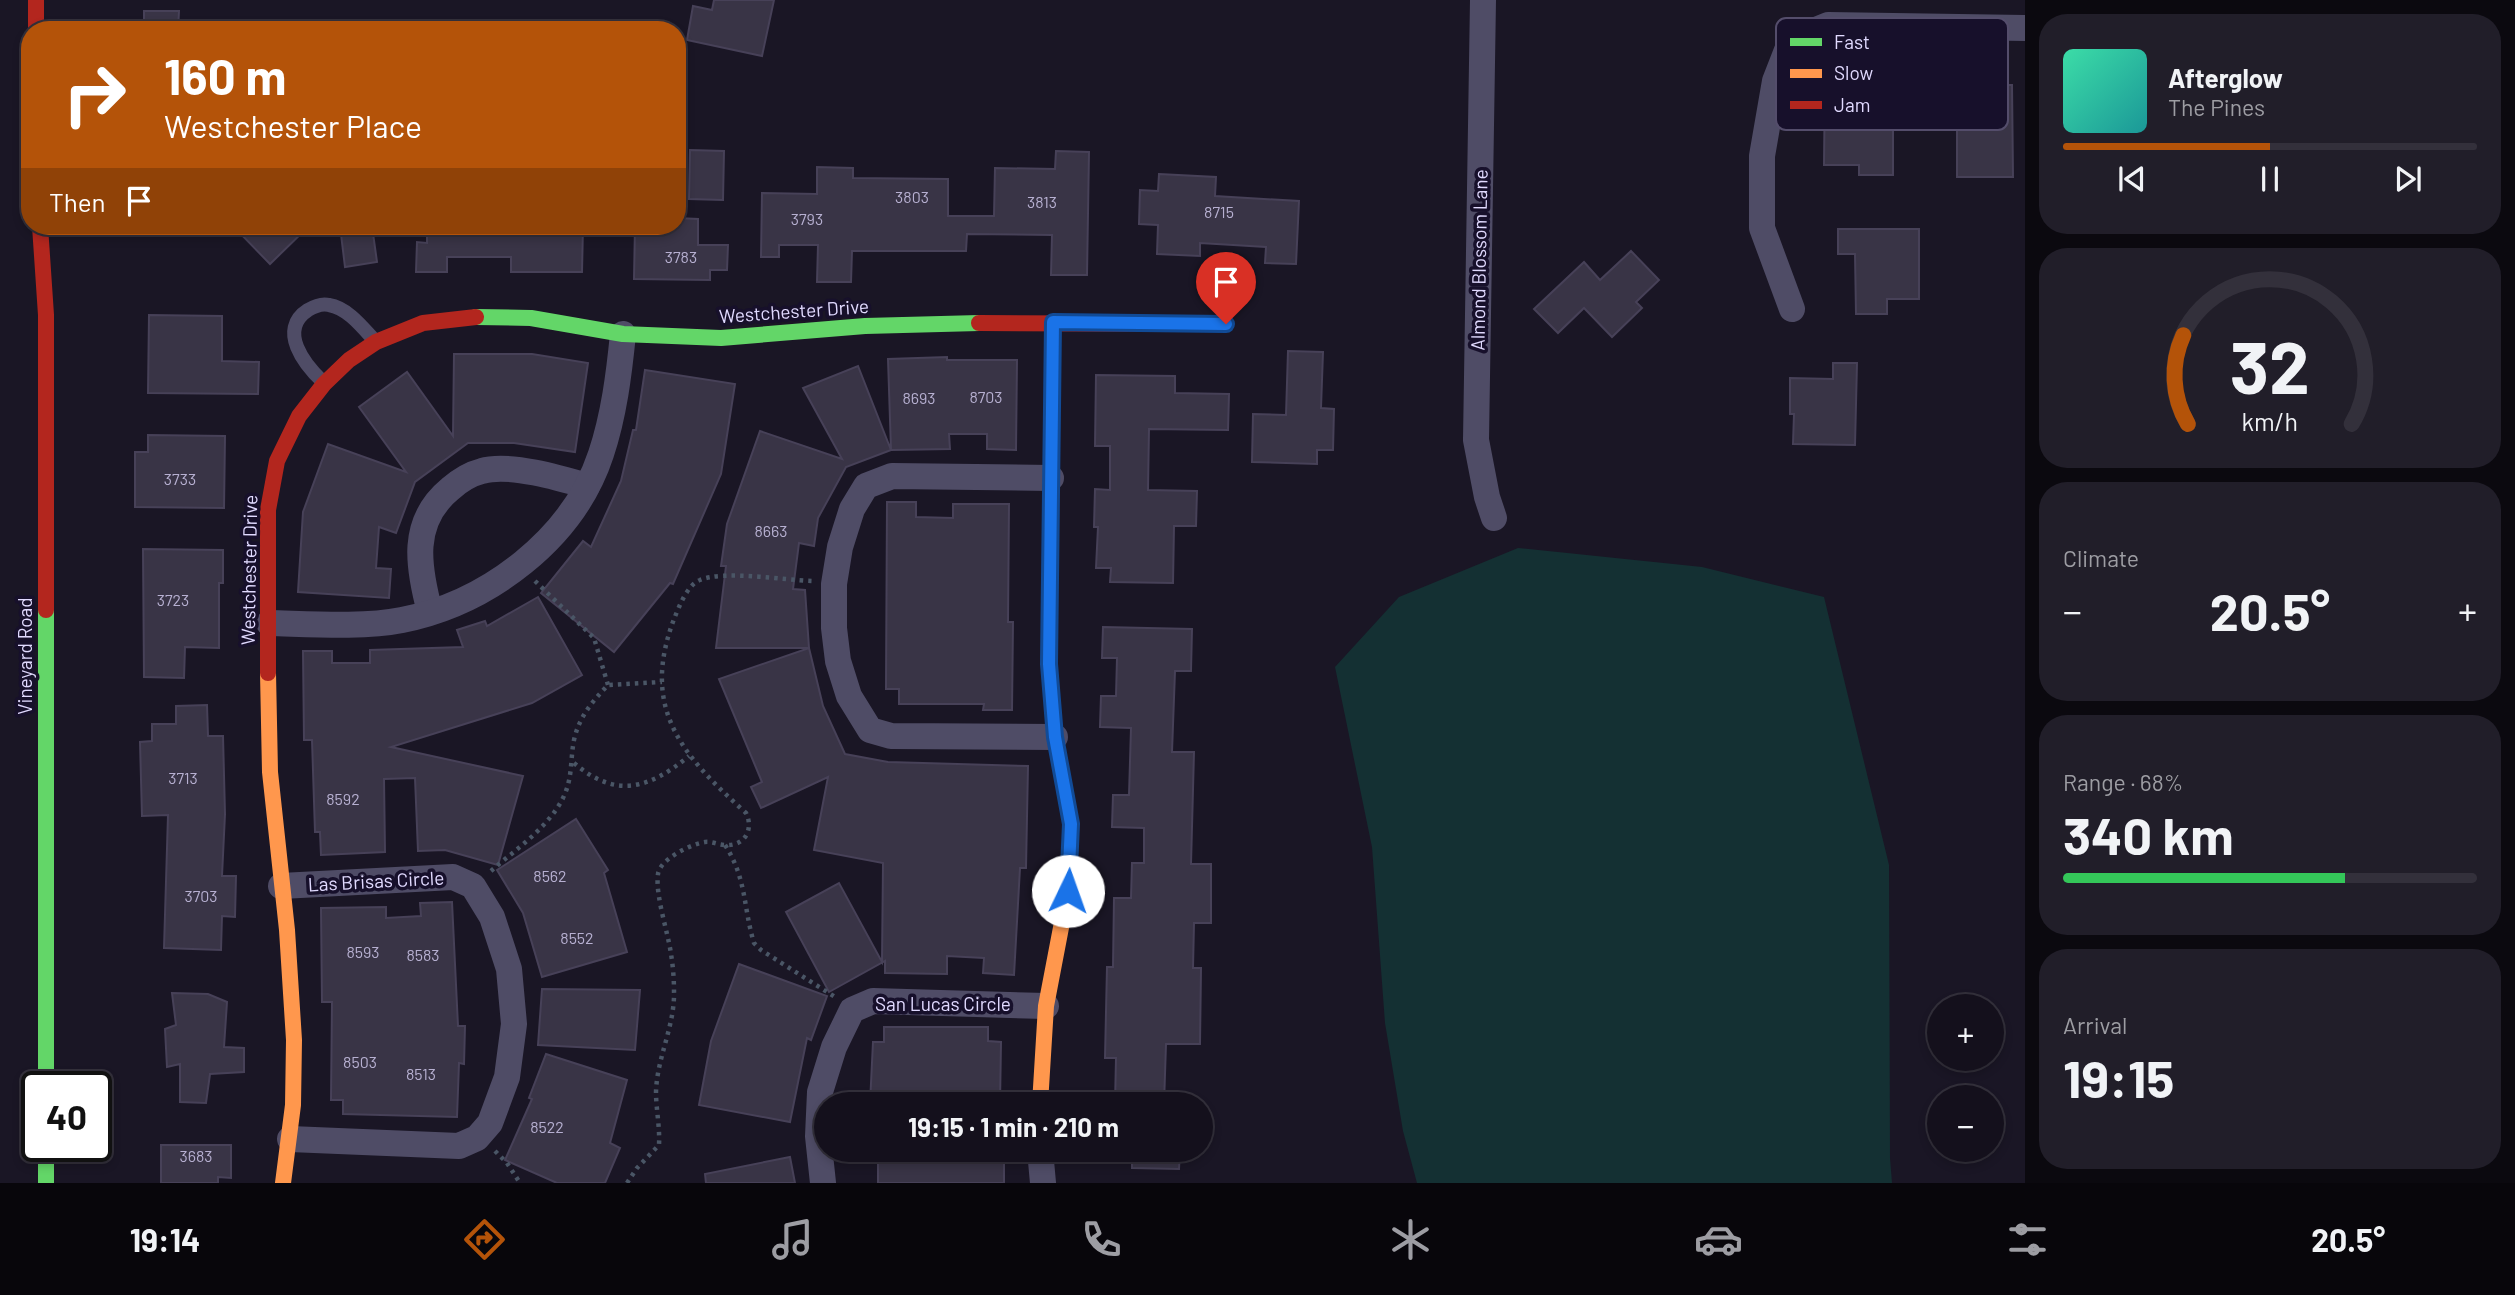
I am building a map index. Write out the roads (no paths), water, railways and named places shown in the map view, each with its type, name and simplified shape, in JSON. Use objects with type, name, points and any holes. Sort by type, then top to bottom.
[{"type":"street","points":[[36,0],[36,21]]},
{"type":"street","name":"Almond Blossom Lane","points":[[1483,0],[1476,440],[1494,518]]},
{"type":"street","points":[[1776,78],[1762,156],[1762,228],[1792,309]]},
{"type":"street","name":"Vineyard Road","points":[[41,235],[46,315],[46,1071]]},
{"type":"street","name":"Westchester Drive","points":[[283,1183],[293,1105],[295,1040],[287,930],[270,772],[268,510],[276,461],[299,416],[324,384],[349,360],[376,342],[423,323],[477,317],[531,318],[623,334],[721,338],[865,326],[1053,322],[1226,324]]},
{"type":"street","points":[[1041,1092],[1046,1006],[1068,891],[1071,824],[1055,737],[1049,664],[1053,322]]},
{"type":"street","points":[[269,623],[369,623],[400,620],[459,603],[489,587],[519,566],[545,542],[587,486],[601,455],[612,415],[623,334]]},
{"type":"street","points":[[430,612],[419,554],[423,528],[435,501],[459,481],[483,470],[520,470],[587,486]]},
{"type":"street","points":[[1051,478],[892,475],[866,486],[852,509],[840,547],[834,584],[834,628],[838,661],[849,696],[870,730],[891,736],[1055,737]]},
{"type":"street","name":"Las Brisas Circle","points":[[281,886],[453,877],[473,886],[492,917],[509,969],[514,1024],[507,1077],[490,1124],[477,1138],[459,1146],[290,1139]]},
{"type":"street","name":"San Lucas Circle","points":[[823,1183],[818,1136],[820,1092],[834,1047],[852,1010],[873,1001],[1046,1006]]},
{"type":"street","points":[[46,1162],[46,1183]]},
{"type":"street","points":[[1041,1162],[1043,1183]]},
{"type":"lane","points":[[324,384],[301,358],[295,345],[295,325],[304,313],[314,306],[329,304],[352,317],[376,342]]}]
